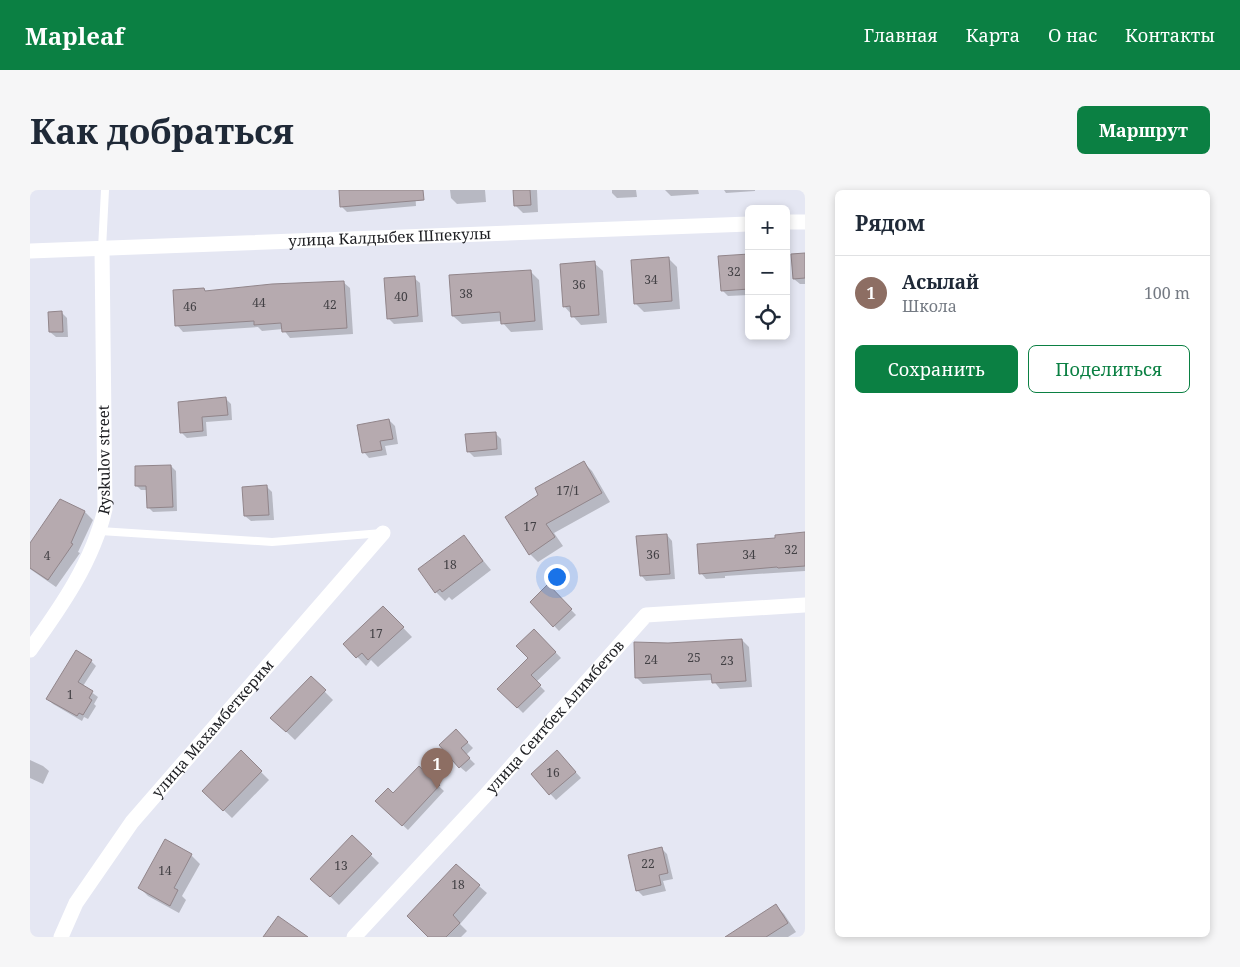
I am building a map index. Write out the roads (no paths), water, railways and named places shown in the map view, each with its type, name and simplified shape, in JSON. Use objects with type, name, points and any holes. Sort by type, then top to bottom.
[{"type":"street","points":[[790,222],[805,222]]},
{"type":"street","name":"улица Калдыбек Шпекулы","points":[[30,251],[745,224]]},
{"type":"street","name":"Ryskulov street","points":[[30,650],[72,589],[100,531],[105,509],[102,249]]},
{"type":"street","name":"улица Махамбеткерим","points":[[60,937],[76,903],[132,822],[383,533]]},
{"type":"street","name":"улица Сеитбек Алимбетов","points":[[354,937],[485,796],[646,615],[805,605]]},
{"type":"lane","points":[[102,249],[105,190]]},
{"type":"lane","points":[[100,531],[272,542],[383,533]]},
{"type":"place","name":"Асылай","points":[[437,789]]}]
